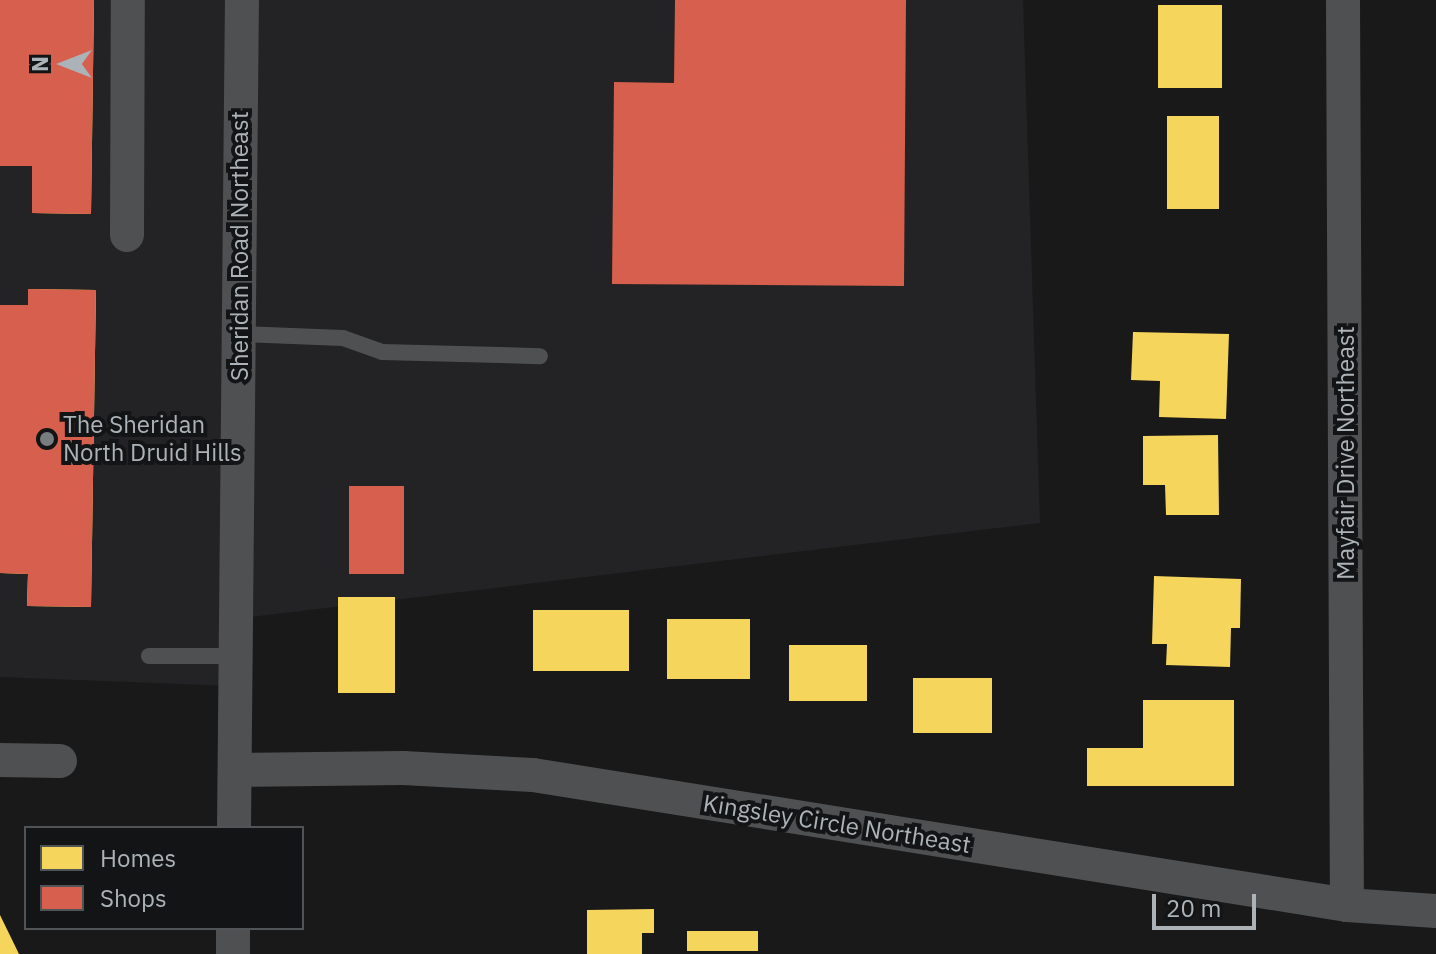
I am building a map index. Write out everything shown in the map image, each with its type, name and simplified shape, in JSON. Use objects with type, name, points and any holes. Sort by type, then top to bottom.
[{"type":"street","points":[[127,235],[128,0]]},
{"type":"street","name":"Sheridan Road Northeast","points":[[234,826],[242,0]]},
{"type":"street","name":"Mayfair Drive Northeast","points":[[1343,0],[1347,905]]},
{"type":"street","points":[[0,760],[60,761]]},
{"type":"street","name":"Kingsley Circle Northeast","points":[[235,770],[403,768],[533,775],[1347,905],[1436,911]]},
{"type":"street","points":[[233,930],[233,954]]},
{"type":"lane","points":[[240,334],[343,338],[382,352],[540,356]]},
{"type":"lane","points":[[149,656],[237,656]]},
{"type":"shaded area","points":[[0,0],[1023,0],[1040,523],[234,619],[231,686],[0,677]]},
{"type":"building: Homes","points":[[0,0],[94,0],[91,214],[32,213],[32,166],[0,166]]},
{"type":"building: Homes","points":[[1158,5],[1222,5],[1222,88],[1158,88]]},
{"type":"building: Homes","points":[[1167,116],[1219,116],[1219,209],[1167,209]]},
{"type":"building: Homes","name":"The Sheridan North Druid Hills","points":[[28,289],[96,290],[91,607],[27,606],[28,574],[0,573],[0,305],[28,305]]},
{"type":"building: Homes","points":[[1133,332],[1229,334],[1226,419],[1159,417],[1160,381],[1131,380]]},
{"type":"building: Homes","points":[[1218,435],[1219,515],[1166,515],[1165,485],[1143,485],[1143,436]]},
{"type":"building: Homes","points":[[1154,576],[1241,579],[1240,628],[1231,628],[1230,667],[1166,665],[1167,644],[1152,644]]},
{"type":"building: Homes","points":[[338,597],[395,597],[395,693],[338,693]]},
{"type":"building: Homes","points":[[533,610],[629,610],[629,671],[533,671]]},
{"type":"building: Homes","points":[[667,619],[750,619],[750,679],[667,679]]},
{"type":"building: Homes","points":[[789,645],[867,645],[867,701],[789,701]]},
{"type":"building: Homes","points":[[913,678],[992,678],[992,733],[913,733]]},
{"type":"building: Homes","points":[[1143,700],[1234,700],[1234,786],[1087,786],[1087,748],[1143,748]]},
{"type":"building: Homes","points":[[654,909],[654,933],[642,933],[642,954],[587,954],[587,910]]},
{"type":"building: Homes","points":[[0,915],[19,954],[0,954]]},
{"type":"building: Homes","points":[[687,931],[758,931],[758,951],[687,951]]},
{"type":"building: Shops","points":[[0,0],[94,0],[91,214],[32,213],[32,166],[0,166]]},
{"type":"building: Shops","points":[[675,0],[906,0],[904,286],[612,284],[614,82],[674,83]]},
{"type":"building: Shops","name":"The Sheridan North Druid Hills","points":[[28,289],[96,290],[91,607],[27,606],[28,574],[0,573],[0,305],[28,305]]},
{"type":"building: Shops","points":[[349,486],[404,486],[404,574],[349,574]]},
{"type":"place","name":"The Sheridan North Druid Hills","points":[[47,439]]}]
